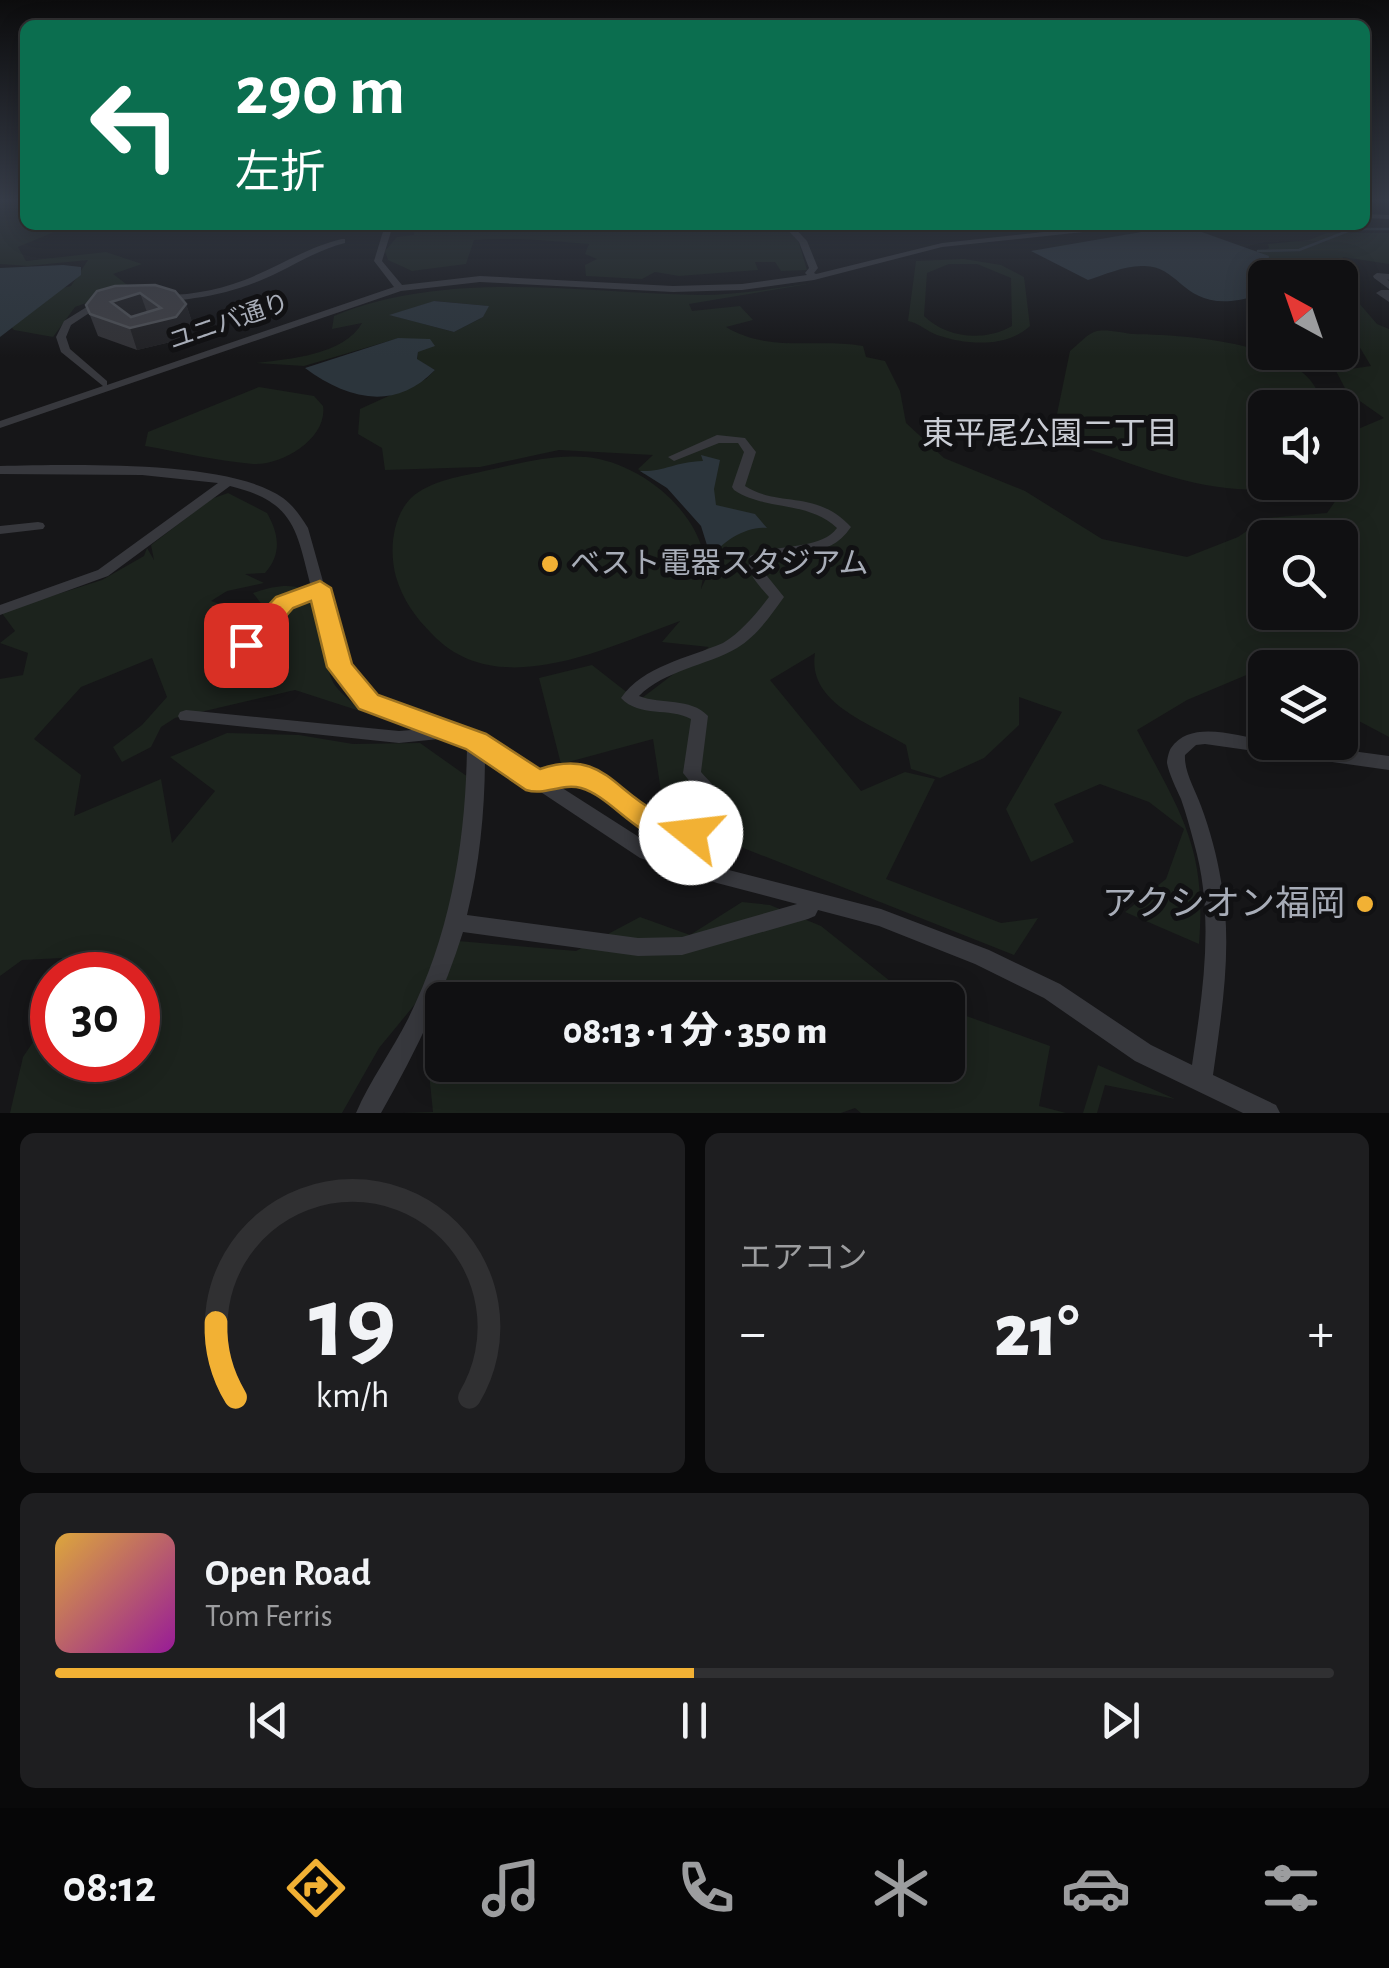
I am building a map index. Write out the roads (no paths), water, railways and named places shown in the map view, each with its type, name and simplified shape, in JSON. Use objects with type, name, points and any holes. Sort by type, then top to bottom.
[{"type":"street","points":[[149,297],[184,297],[220,289],[265,275],[305,253]]},
{"type":"street","points":[[380,253],[378,261],[398,286]]},
{"type":"street","points":[[808,253],[814,268],[812,275]]},
{"type":"street","name":"ユニバ通り","points":[[0,422],[102,383],[398,286],[480,279],[718,289],[812,275],[908,253]]},
{"type":"street","points":[[1389,276],[1378,276],[1389,293]]},
{"type":"street","name":"ユニバ通り","points":[[0,422],[398,286]]},
{"type":"street","points":[[102,383],[65,350],[61,337],[76,316],[112,298]]},
{"type":"street","points":[[537,782],[558,774],[586,778],[608,788],[646,821],[691,833],[712,832],[721,825],[724,814],[718,798],[692,773],[700,716],[684,709],[642,706],[629,698],[648,681],[718,651],[749,630],[777,597],[756,572],[755,559],[776,550],[822,546],[844,527],[799,501],[744,494],[738,486],[750,452],[741,440],[717,439],[674,457]]},
{"type":"street","points":[[0,470],[116,470],[226,483],[262,492],[293,514],[320,588],[340,667],[358,694],[391,713],[476,741],[648,852],[895,923],[1016,972],[1143,1053],[1268,1113]]},
{"type":"street","points":[[0,610],[103,573],[226,483]]},
{"type":"street","points":[[0,530],[38,526]]},
{"type":"street","points":[[246,645],[284,602],[320,588]]},
{"type":"street","points":[[186,716],[399,737],[450,732]]},
{"type":"street","points":[[1201,1082],[1219,920],[1212,864],[1176,764],[1182,744],[1205,738],[1389,763]]},
{"type":"street","points":[[368,1113],[423,1019],[458,923],[477,782],[476,741]]},
{"type":"street","points":[[458,923],[638,947],[682,946],[808,910],[811,900]]},
{"type":"place","name":"ベスト電器スタジアム","points":[[550,564]]},
{"type":"place","name":"アクシオン福岡","points":[[1365,904]]},
{"type":"district","name":"東平尾公園二丁目","points":[[1050,434]]}]
